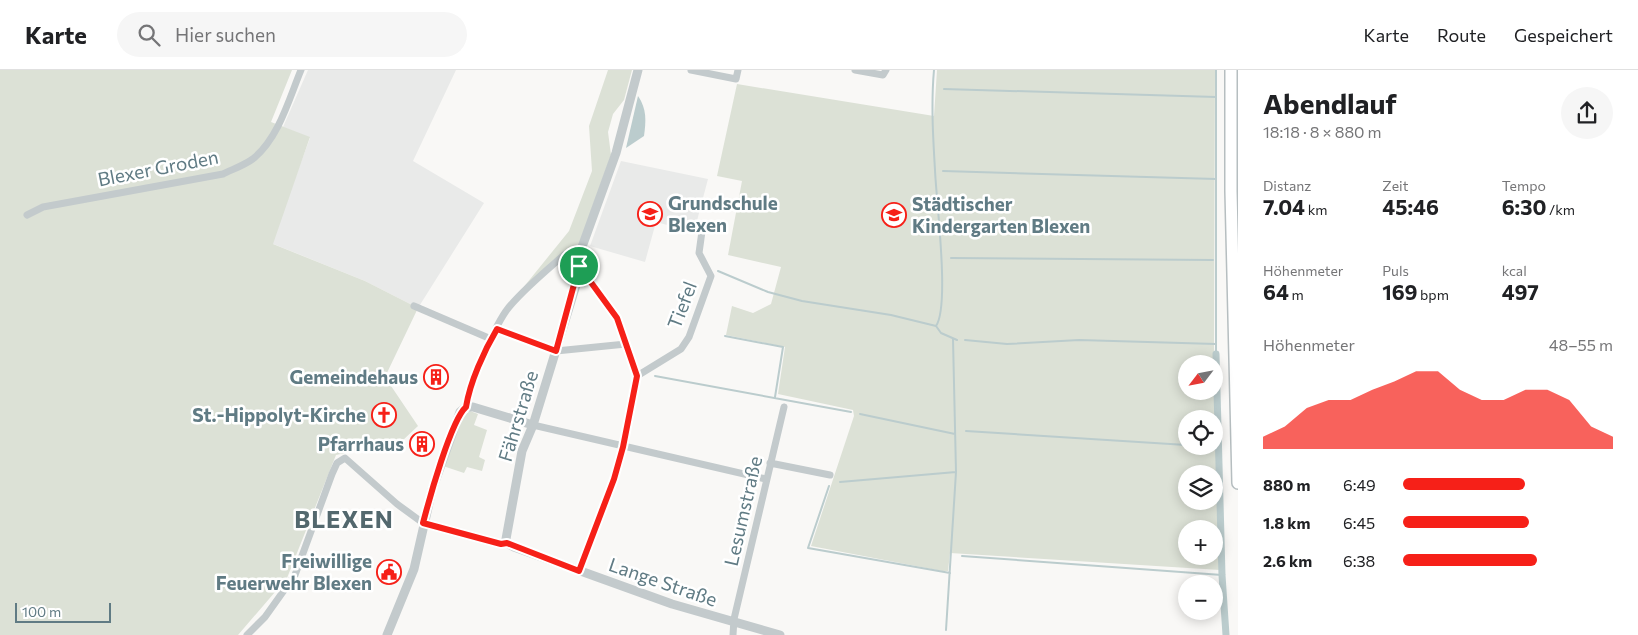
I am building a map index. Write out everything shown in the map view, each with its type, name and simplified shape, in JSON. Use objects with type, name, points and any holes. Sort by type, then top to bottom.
[{"type":"main road","points":[[1231,70],[1231,191],[1238,483]]},
{"type":"street","name":"Blexer Groden","points":[[27,215],[43,207],[223,174],[243,165],[254,157],[274,134],[301,70]]},
{"type":"street","name":"Fährstraße","points":[[507,543],[506,534],[524,445],[533,425],[556,351],[579,266],[582,247],[616,153],[638,70]]},
{"type":"street","points":[[690,70],[736,79],[738,70]]},
{"type":"street","points":[[855,70],[884,73]]},
{"type":"street","name":"Tiefel","points":[[637,376],[681,349],[689,337],[711,276],[698,253],[703,224]]},
{"type":"street","points":[[466,407],[467,396],[491,339],[506,311],[564,255]]},
{"type":"street","points":[[579,266],[617,318],[637,376],[623,447],[614,479],[579,571]]},
{"type":"street","points":[[414,306],[491,339]]},
{"type":"street","points":[[497,329],[556,351],[626,344]]},
{"type":"street","points":[[388,635],[414,569],[423,523],[450,436],[460,412],[466,407],[473,407],[533,425],[623,447],[766,479]]},
{"type":"street","name":"Lesumstraße","points":[[734,635],[734,622],[784,407]]},
{"type":"street","points":[[247,635],[265,617],[295,575],[337,463],[345,458],[397,504],[423,523]]},
{"type":"street","points":[[770,463],[830,474]]},
{"type":"street","name":"Lange Straße","points":[[423,523],[501,544],[507,543],[672,604],[780,635]]},
{"type":"shaded area","points":[[0,70],[292,70],[271,122],[310,137],[273,244],[365,281],[418,308],[385,377],[418,426],[402,441],[336,455],[287,578],[238,635],[0,635]]},
{"type":"shaded area","points":[[308,70],[456,70],[413,161],[484,203],[418,308],[365,281],[271,243],[310,138],[283,127]]},
{"type":"shaded area","points":[[608,70],[632,70],[624,100],[613,114],[608,132],[611,155],[579,244],[564,253],[514,299],[569,231],[592,171],[589,126]]},
{"type":"shaded area","points":[[937,70],[1215,70],[1214,355],[1178,355],[1178,400],[1215,400],[1216,410],[1178,410],[1178,455],[1217,455],[1217,465],[1178,465],[1178,510],[1218,510],[1219,520],[1178,520],[1178,565],[1220,565],[1220,570],[950,553],[948,571],[942,571],[811,546],[854,416],[853,410],[778,394],[785,347],[726,335],[732,306],[753,313],[771,304],[781,267],[728,255],[742,181],[717,176],[737,84],[934,116]]},
{"type":"shaded area","points":[[638,96],[645,115],[644,136],[626,148]]},
{"type":"shaded area","name":"Grundschule Blexen","points":[[621,161],[708,179],[694,232],[656,222],[645,262],[590,246]]},
{"type":"shaded area","points":[[470,411],[478,414],[474,425],[487,430],[479,457],[485,460],[482,471],[467,467],[464,473],[443,466],[463,416]]},
{"type":"waterway","points":[[934,70],[933,133],[942,275],[940,315],[936,326]]},
{"type":"waterway","points":[[1216,70],[1216,354]]},
{"type":"waterway","points":[[944,89],[1216,97]]},
{"type":"waterway","points":[[943,171],[1216,179]]},
{"type":"waterway","points":[[951,258],[1213,260]]},
{"type":"waterway","points":[[718,271],[768,292],[802,301],[891,315],[936,326],[941,333],[957,340]]},
{"type":"waterway","points":[[725,336],[783,347],[775,397]]},
{"type":"waterway","points":[[946,630],[956,472],[953,339]]},
{"type":"waterway","points":[[965,340],[1007,344],[1079,340],[1216,344]]},
{"type":"waterway","points":[[1216,354],[1222,575],[1226,635]]},
{"type":"waterway","points":[[655,376],[851,412]]},
{"type":"waterway","points":[[860,414],[955,434]]},
{"type":"waterway","points":[[966,431],[1178,444]]},
{"type":"waterway","points":[[840,482],[956,472]]},
{"type":"waterway","points":[[829,486],[808,548],[950,573]]},
{"type":"waterway","points":[[962,556],[1222,575]]},
{"type":"place","name":"Grundschule Blexen","points":[[650,214]]},
{"type":"place","name":"Städtischer Kindergarten Blexen","points":[[894,215]]},
{"type":"place","name":"Gemeindehaus","points":[[436,377]]},
{"type":"place","name":"St.-Hippolyt-Kirche","points":[[384,415]]},
{"type":"place","name":"Pfarrhaus","points":[[422,444]]},
{"type":"place","name":"Freiwillige Feuerwehr Blexen","points":[[389,572]]},
{"type":"district","name":"BLEXEN","points":[[344,520]]},
{"type":"route","points":[[579,266],[617,318],[637,376],[623,447],[614,479],[579,571],[507,543],[501,544],[423,523],[450,436],[460,412],[466,407],[467,396],[497,329],[556,351],[576,285],[579,266]]}]
